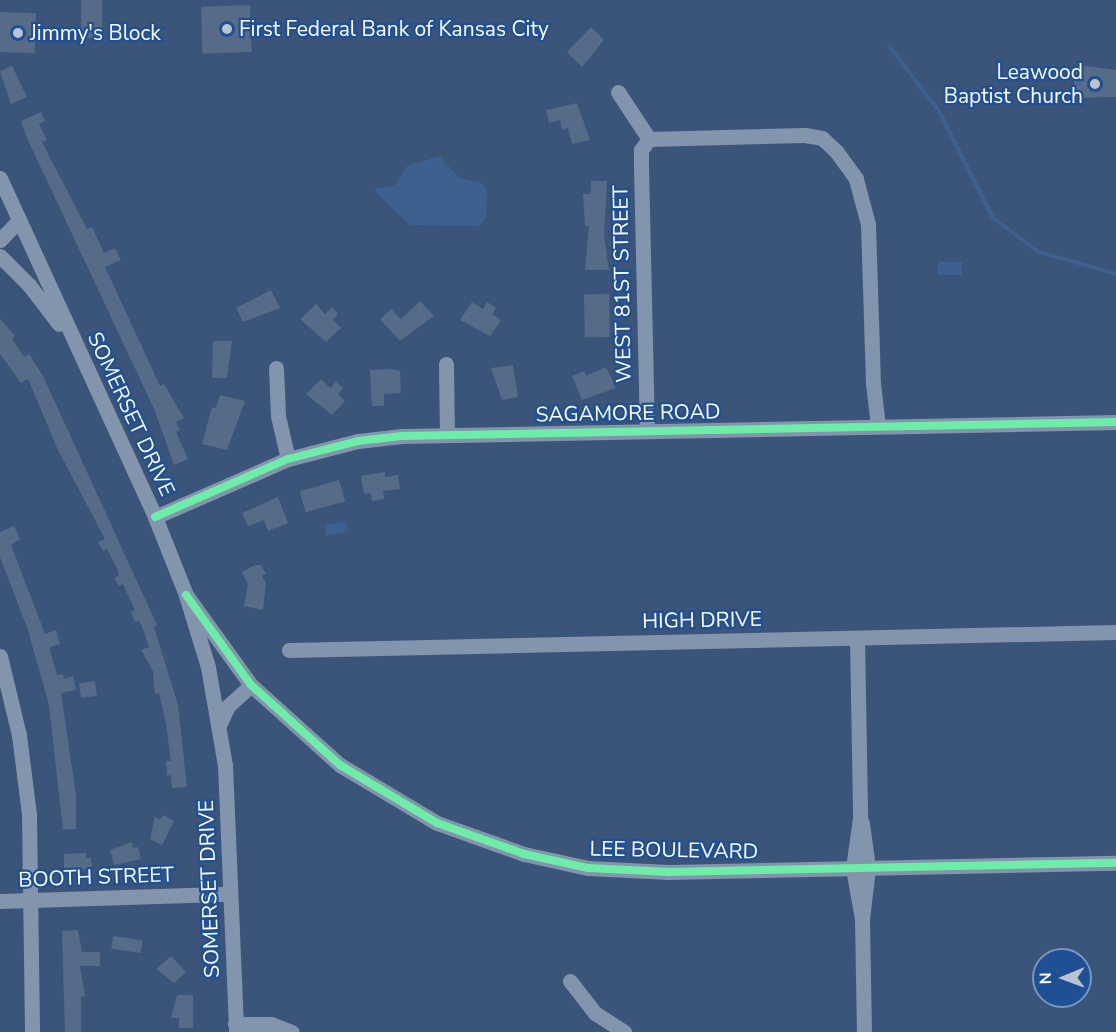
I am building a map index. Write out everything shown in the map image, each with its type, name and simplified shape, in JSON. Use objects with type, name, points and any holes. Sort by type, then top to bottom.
[{"type":"street","points":[[618,92],[649,139],[805,135],[822,138],[836,151],[856,179],[868,224],[873,383],[878,426]]},
{"type":"street","name":"WEST 81ST STREET","points":[[647,431],[641,150],[649,139]]},
{"type":"street","name":"SOMERSET DRIVE","points":[[0,178],[155,517],[186,595],[220,723],[227,791],[235,1028]]},
{"type":"street","points":[[0,240],[19,220]]},
{"type":"street","points":[[0,256],[44,302],[83,359]]},
{"type":"street","points":[[446,364],[447,435]]},
{"type":"street","points":[[276,368],[278,416],[288,459]]},
{"type":"street","name":"SAGAMORE ROAD","points":[[155,517],[288,459],[358,441],[447,435],[1116,422]]},
{"type":"street","name":"LEE BOULEVARD","points":[[186,595],[251,685],[340,765],[392,799],[437,823],[505,848],[588,868],[633,871],[1116,863]]},
{"type":"street","name":"HIGH DRIVE","points":[[289,650],[1116,632]]},
{"type":"street","points":[[857,638],[864,1032]]},
{"type":"street","points":[[0,656],[25,778],[32,1032]]},
{"type":"street","points":[[220,723],[228,706],[251,685]]},
{"type":"street","name":"BOOTH STREET","points":[[0,901],[229,894]]},
{"type":"street","points":[[570,981],[595,1013],[624,1032]]},
{"type":"street","points":[[235,1028],[271,1024],[292,1032]]},
{"type":"water","points":[[439,156],[460,178],[482,183],[487,191],[486,217],[479,226],[410,225],[377,194],[375,188],[394,186],[407,166]]},
{"type":"water","points":[[938,262],[962,262],[962,275],[938,275]]},
{"type":"water","points":[[346,521],[348,532],[326,536],[324,525]]},
{"type":"building","points":[[81,0],[102,0],[102,38],[81,38]]},
{"type":"building","points":[[250,5],[252,52],[203,54],[201,7]]},
{"type":"building","name":"Jimmy's Block","points":[[0,12],[36,13],[35,53],[0,52]]},
{"type":"building","points":[[591,27],[604,40],[582,67],[567,52]]},
{"type":"building","name":"Leawood Baptist Church","points":[[1078,65],[1116,70],[1116,97],[1074,98],[1074,70],[1078,70]]},
{"type":"building","points":[[12,66],[27,97],[11,104],[0,71]]},
{"type":"building","points":[[577,103],[590,140],[572,144],[568,128],[562,129],[560,120],[549,123],[546,110]]},
{"type":"building","points":[[41,112],[45,121],[39,124],[47,140],[42,142],[87,229],[92,227],[104,253],[115,248],[121,260],[105,267],[160,386],[164,384],[184,418],[176,422],[180,430],[176,432],[188,459],[174,465],[155,411],[27,138],[21,121]]},
{"type":"building","points":[[591,181],[607,181],[604,235],[609,270],[585,270],[589,226],[585,226],[583,194],[591,194]]},
{"type":"building","points":[[271,290],[280,308],[243,322],[236,308]]},
{"type":"building","points":[[584,294],[609,294],[610,337],[585,337]]},
{"type":"building","points":[[420,301],[434,316],[400,341],[380,319],[391,309],[401,319]]},
{"type":"building","points":[[472,302],[483,309],[487,302],[496,308],[492,314],[501,320],[490,336],[460,320]]},
{"type":"building","points":[[316,304],[325,314],[332,307],[338,314],[333,320],[341,328],[326,342],[300,319]]},
{"type":"building","points":[[0,319],[15,336],[12,339],[24,357],[29,354],[43,376],[157,625],[154,627],[178,705],[187,787],[172,788],[171,775],[167,776],[166,761],[171,761],[166,724],[159,693],[155,694],[153,671],[141,650],[149,647],[144,632],[139,620],[135,622],[131,612],[135,610],[123,584],[119,586],[114,578],[119,575],[117,569],[107,549],[103,551],[98,542],[105,539],[58,450],[28,379],[21,383],[0,354]]},
{"type":"building","points":[[213,341],[232,341],[227,378],[212,378]]},
{"type":"building","points":[[513,365],[518,397],[502,400],[491,368]]},
{"type":"building","points":[[606,367],[616,388],[582,400],[572,376],[584,371],[586,376]]},
{"type":"building","points":[[370,370],[400,371],[401,393],[384,394],[384,406],[372,406]]},
{"type":"building","points":[[321,379],[330,388],[336,382],[343,388],[338,394],[345,401],[332,415],[306,394]]},
{"type":"building","points":[[220,395],[245,401],[227,450],[202,444],[212,407],[216,408]]},
{"type":"building","points":[[385,472],[385,477],[398,475],[400,489],[383,491],[384,499],[372,501],[371,493],[364,494],[361,476]]},
{"type":"building","points":[[339,480],[345,501],[306,512],[300,491]]},
{"type":"building","points":[[278,497],[288,523],[268,531],[264,520],[248,526],[242,513]]},
{"type":"building","points":[[14,526],[20,539],[11,545],[45,634],[56,630],[60,644],[49,647],[57,675],[63,674],[64,679],[73,676],[76,690],[61,693],[76,795],[76,829],[63,830],[49,705],[28,630],[0,557],[0,532]]},
{"type":"building","points":[[255,565],[261,565],[266,574],[262,576],[266,583],[263,610],[244,606],[248,584],[242,572]]},
{"type":"building","points":[[95,681],[97,696],[81,698],[79,683]]},
{"type":"building","points":[[163,815],[174,821],[162,845],[150,839],[155,817],[160,820]]},
{"type":"building","points":[[132,842],[133,848],[138,847],[141,859],[114,865],[110,850]]},
{"type":"building","points":[[86,853],[86,858],[91,858],[92,869],[64,870],[64,854]]},
{"type":"building","points":[[78,930],[82,952],[100,952],[100,966],[80,966],[85,996],[81,997],[81,1032],[65,1032],[62,931]]},
{"type":"building","points":[[113,936],[143,940],[141,953],[111,949]]},
{"type":"building","points":[[171,956],[186,972],[174,983],[156,969]]},
{"type":"building","points":[[177,995],[193,995],[193,1028],[179,1028],[179,1018],[171,1018]]},
{"type":"waterway","points":[[889,46],[939,111],[993,218],[1039,252],[1116,274]]},
{"type":"cycle path","points":[[155,517],[288,459],[358,441],[402,436],[1116,422]]},
{"type":"cycle path","points":[[186,595],[251,685],[340,765],[437,823],[524,854],[588,868],[669,872],[1116,863]]},
{"type":"place","name":"First Federal Bank of Kansas City","points":[[227,29]]},
{"type":"place","name":"Jimmy's Block","points":[[18,33]]},
{"type":"place","name":"Leawood Baptist Church","points":[[1095,84]]}]
